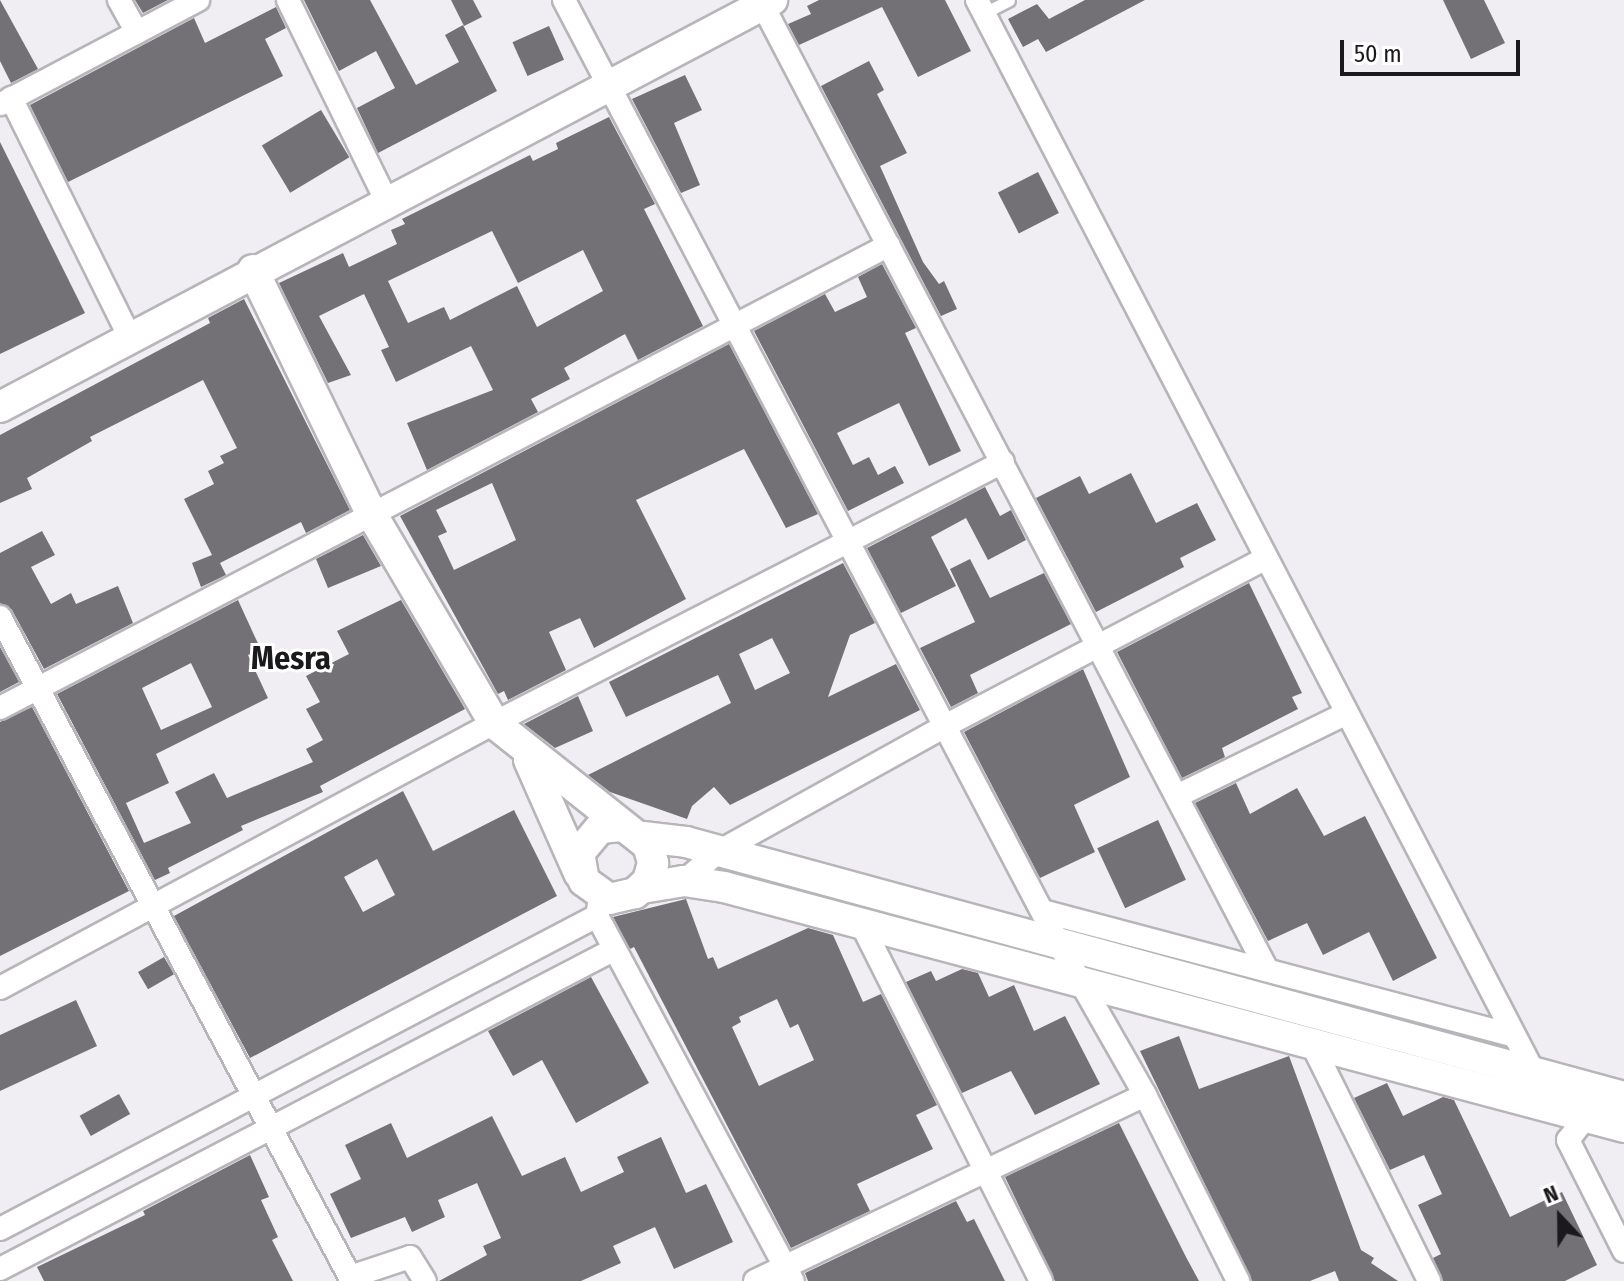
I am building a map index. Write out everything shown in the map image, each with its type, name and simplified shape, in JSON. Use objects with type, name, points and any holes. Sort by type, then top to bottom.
[{"type":"main road","points":[[0,407],[253,270],[765,2]]},
{"type":"main road","points":[[253,270],[371,513],[494,723],[632,831],[653,863],[642,888]]},
{"type":"main road","points":[[522,747],[593,896]]},
{"type":"main road","points":[[593,896],[584,842],[600,828],[632,831],[1533,1071],[1605,1102],[1624,1127]]},
{"type":"main road","points":[[593,896],[618,899],[642,888],[684,881],[861,923],[1313,1046],[1605,1102]]},
{"type":"street","points":[[119,0],[137,32]]},
{"type":"street","points":[[130,338],[6,101],[198,0]]},
{"type":"street","points":[[288,0],[387,202]]},
{"type":"street","points":[[564,0],[1059,944],[1145,1095],[1238,1281]]},
{"type":"street","points":[[765,2],[1265,966]]},
{"type":"street","points":[[980,7],[1533,1071]]},
{"type":"street","points":[[0,708],[734,323],[889,245]]},
{"type":"street","points":[[0,988],[494,723],[1003,462]]},
{"type":"street","points":[[684,881],[718,852],[945,726],[1266,558]]},
{"type":"street","points":[[0,617],[351,1279],[410,1257],[425,1281]]},
{"type":"street","points":[[1177,796],[1347,713]]},
{"type":"street","points":[[0,1229],[253,1093],[593,896],[615,949],[789,1274]]},
{"type":"street","points":[[1042,911],[1265,966],[1514,1036]]},
{"type":"street","points":[[861,923],[1041,1281]]},
{"type":"street","points":[[0,1269],[270,1125],[615,949]]},
{"type":"street","points":[[1313,1046],[1429,1281]]},
{"type":"street","points":[[755,1281],[789,1274],[985,1171],[1145,1095]]},
{"type":"street","points":[[1605,1102],[1568,1140],[1624,1251]]},
{"type":"lane","points":[[980,7],[1009,0]]},
{"type":"building","points":[[0,0],[38,69],[11,83],[0,61]]},
{"type":"building","points":[[135,0],[168,0],[143,13]]},
{"type":"building","points":[[304,0],[370,0],[416,85],[459,62],[445,35],[463,25],[497,91],[378,153],[357,108],[395,88],[376,51],[339,71]]},
{"type":"building","points":[[451,0],[473,0],[482,17],[464,26]]},
{"type":"building","points":[[819,0],[945,0],[971,51],[918,77],[882,7],[799,45],[788,24],[811,14],[807,6]]},
{"type":"building","points":[[1085,0],[1145,0],[1046,52],[1038,39],[1023,47],[1008,19],[1037,4],[1049,19]]},
{"type":"building","points":[[1443,0],[1484,0],[1505,43],[1471,59]]},
{"type":"building","points":[[276,7],[286,28],[265,39],[283,76],[68,182],[30,105],[194,18],[205,43]]},
{"type":"building","points":[[549,26],[564,60],[528,76],[512,42]]},
{"type":"building","points":[[869,61],[884,90],[877,94],[907,153],[880,166],[923,262],[939,284],[944,281],[957,309],[941,316],[821,86]]},
{"type":"building","points":[[685,75],[702,110],[674,123],[700,185],[681,193],[632,99]]},
{"type":"building","points":[[321,110],[349,157],[290,193],[262,146]]},
{"type":"building","points":[[609,117],[655,204],[644,209],[703,326],[638,360],[625,334],[564,368],[570,379],[531,399],[538,412],[427,470],[407,423],[493,390],[471,346],[396,382],[381,350],[389,347],[364,294],[319,316],[351,375],[328,383],[279,283],[343,253],[349,267],[397,244],[391,230],[405,224],[402,219],[530,155],[533,161],[558,149],[556,143]],"holes":[[[492,231],[518,283],[583,250],[603,291],[537,327],[517,286],[450,320],[444,307],[408,323],[388,281]]]},
{"type":"building","points":[[0,142],[85,313],[0,354]]},
{"type":"building","points":[[1038,172],[1059,213],[1019,233],[998,192]]},
{"type":"building","points":[[882,264],[916,328],[905,333],[961,451],[929,466],[899,403],[837,433],[853,465],[869,457],[878,475],[895,466],[904,483],[848,511],[754,331],[825,294],[835,312],[867,297],[858,277]]},
{"type":"building","points":[[244,299],[350,510],[306,533],[301,522],[220,563],[226,575],[201,587],[192,563],[212,555],[184,499],[214,484],[208,471],[224,463],[220,456],[237,448],[203,380],[90,437],[92,441],[27,478],[32,489],[0,503],[0,435],[210,323],[208,318]]},
{"type":"building","points":[[729,344],[818,514],[786,528],[744,449],[636,500],[686,599],[594,648],[580,618],[549,632],[566,670],[508,700],[504,691],[498,694],[400,516]],"holes":[[[492,483],[516,540],[454,570],[438,536],[447,532],[436,510]]]},
{"type":"building","points":[[1131,473],[1156,523],[1197,503],[1216,540],[1180,558],[1184,567],[1096,612],[1036,498],[1080,476],[1089,494]]},
{"type":"building","points":[[985,487],[1000,516],[1011,510],[1026,540],[988,560],[966,518],[931,537],[956,586],[901,613],[867,548]]},
{"type":"building","points":[[42,531],[55,555],[31,567],[51,604],[71,593],[76,604],[118,586],[133,623],[44,669],[12,610],[0,603],[0,553]]},
{"type":"building","points":[[363,535],[381,566],[328,588],[316,559]]},
{"type":"building","points":[[970,559],[990,598],[1044,573],[1071,624],[970,675],[978,693],[951,707],[920,648],[975,622],[950,569]]},
{"type":"building","points":[[843,563],[875,623],[850,635],[828,697],[896,664],[920,710],[730,805],[714,787],[692,806],[687,819],[610,792],[588,775],[731,703],[718,675],[626,717],[609,682]],"holes":[[[772,638],[790,673],[755,690],[739,654]]]},
{"type":"building","points":[[1249,583],[1302,693],[1292,697],[1298,709],[1222,748],[1225,757],[1182,778],[1117,652]]},
{"type":"building","points":[[238,600],[261,650],[248,655],[268,698],[156,754],[169,783],[126,803],[144,843],[191,823],[175,792],[214,773],[227,798],[313,762],[306,749],[323,740],[306,709],[320,702],[306,676],[349,654],[337,631],[401,600],[465,709],[320,786],[323,792],[241,826],[243,830],[168,868],[170,873],[155,880],[57,694]],"holes":[[[191,663],[212,707],[161,730],[142,688]]]},
{"type":"building","points":[[0,647],[19,682],[0,692]]},
{"type":"building","points":[[1083,669],[1130,777],[1074,805],[1095,852],[1040,878],[964,732]]},
{"type":"building","points":[[578,696],[593,731],[555,748],[524,724]]},
{"type":"building","points":[[32,707],[129,891],[0,956],[0,722]]},
{"type":"building","points":[[1236,783],[1250,814],[1297,788],[1324,836],[1365,816],[1437,958],[1393,981],[1369,932],[1323,955],[1307,923],[1268,941],[1195,803]]},
{"type":"building","points":[[403,791],[433,851],[514,810],[557,896],[250,1058],[174,916]],"holes":[[[377,859],[395,895],[363,912],[344,877]]]},
{"type":"building","points":[[1158,820],[1186,880],[1125,908],[1097,848]]},
{"type":"building","points":[[686,899],[708,959],[713,957],[718,969],[808,928],[833,935],[863,1002],[881,994],[937,1105],[916,1115],[933,1149],[857,1184],[870,1211],[791,1248],[634,947],[630,949],[613,917]],"holes":[[[777,999],[790,1028],[798,1024],[814,1060],[759,1086],[732,1027],[741,1022],[739,1017]]]},
{"type":"building","points":[[164,957],[174,974],[148,989],[138,972]]},
{"type":"building","points":[[962,969],[978,973],[989,997],[1014,985],[1034,1031],[1065,1016],[1100,1084],[1035,1115],[1011,1071],[962,1093],[906,982],[931,971],[936,981]]},
{"type":"building","points":[[591,977],[649,1083],[576,1123],[542,1060],[513,1076],[488,1031]]},
{"type":"building","points":[[76,1000],[97,1046],[0,1091],[0,1035]]},
{"type":"building","points":[[1179,1036],[1199,1089],[1289,1056],[1361,1250],[1374,1258],[1371,1263],[1398,1281],[1339,1281],[1335,1271],[1310,1281],[1252,1281],[1140,1051]]},
{"type":"building","points":[[1387,1083],[1403,1116],[1443,1097],[1454,1100],[1510,1217],[1562,1192],[1597,1265],[1565,1281],[1443,1281],[1433,1258],[1441,1254],[1418,1205],[1442,1194],[1424,1155],[1390,1170],[1354,1098]]},
{"type":"building","points":[[119,1094],[130,1114],[91,1136],[80,1116]]},
{"type":"building","points":[[492,1116],[522,1176],[565,1157],[581,1192],[624,1172],[617,1157],[661,1137],[686,1193],[706,1184],[733,1242],[674,1269],[655,1227],[613,1246],[621,1263],[581,1281],[439,1281],[487,1255],[483,1246],[501,1238],[477,1183],[438,1200],[445,1217],[412,1232],[405,1217],[351,1238],[330,1194],[361,1179],[345,1145],[391,1123],[407,1158]]},
{"type":"building","points":[[1119,1123],[1199,1281],[1055,1281],[1005,1177]]},
{"type":"building","points":[[250,1155],[269,1197],[261,1200],[278,1237],[272,1240],[293,1281],[44,1281],[37,1267],[145,1215],[143,1211]]},
{"type":"building","points":[[956,1201],[967,1222],[974,1219],[1005,1281],[808,1281],[805,1273]]},
{"type":"district","name":"Mesra","points":[[291,658]]}]
